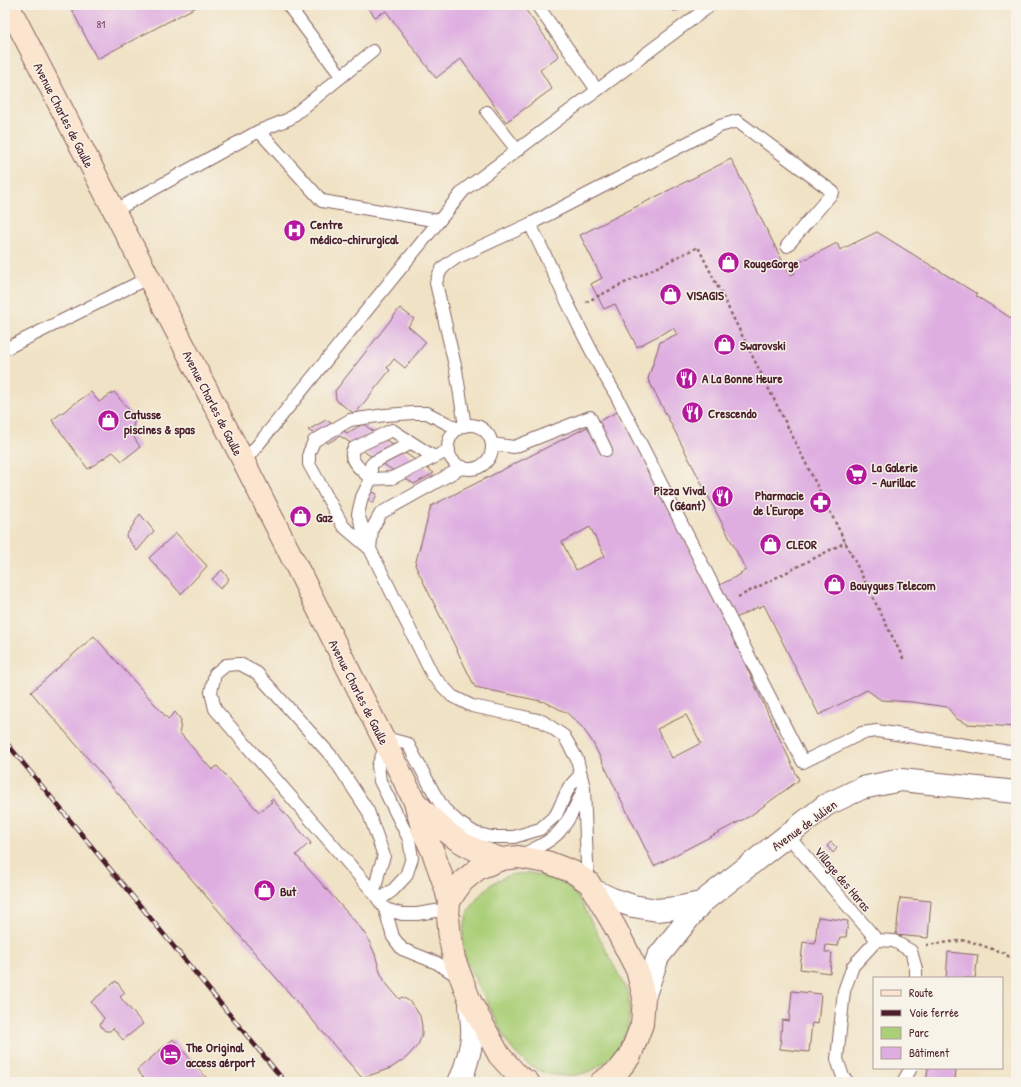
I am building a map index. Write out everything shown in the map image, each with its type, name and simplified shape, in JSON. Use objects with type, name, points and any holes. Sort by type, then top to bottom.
[{"type":"main road","name":"Avenue Charles de Gaulle","points":[[8,5],[244,462],[415,802],[423,831],[433,852],[446,889],[449,906],[448,917],[451,946],[454,959],[470,1001],[499,1056],[518,1076],[528,1082]]},
{"type":"main road","name":"Avenue Charles de Gaulle","points":[[415,802],[449,833],[466,845],[484,854],[547,862],[573,872],[591,887]]},
{"type":"main road","points":[[449,906],[455,892],[463,881],[480,868],[510,858]]},
{"type":"main road","points":[[591,887],[637,970],[644,997],[642,1024],[630,1056],[611,1078]]},
{"type":"street","name":"Avenue de Julien","points":[[644,997],[658,957],[701,903],[826,806],[844,796],[862,788],[901,780],[1016,792]]},
{"type":"street","name":"Avenue de Julien","points":[[591,887],[612,899],[633,906],[658,910],[701,903]]},
{"type":"street","points":[[459,1082],[469,1053],[472,1036],[470,1001]]},
{"type":"lane","points":[[288,5],[341,76]]},
{"type":"lane","points":[[537,5],[597,90]]},
{"type":"lane","points":[[244,462],[464,190],[711,5]]},
{"type":"lane","points":[[114,211],[259,131],[289,119],[373,51]]},
{"type":"lane","points":[[487,112],[517,150]]},
{"type":"lane","points":[[462,427],[456,370],[436,283],[439,271],[456,258],[530,224],[720,126],[737,121],[833,192],[787,246]]},
{"type":"lane","points":[[259,131],[322,201],[439,221]]},
{"type":"lane","points":[[530,224],[612,394],[723,605],[803,762],[862,733],[877,731],[1016,753]]},
{"type":"lane","points":[[5,349],[148,278]]},
{"type":"lane","points":[[370,549],[343,526],[309,464],[309,453],[314,441],[350,420],[385,415],[427,413],[462,427],[480,427],[486,432],[490,437],[492,451],[484,464],[478,467],[471,469],[458,465],[453,461],[450,455],[449,444],[451,438],[454,433],[462,427]]},
{"type":"lane","points":[[492,444],[514,448],[590,417],[606,450]]},
{"type":"lane","points":[[434,458],[392,430],[354,448],[352,452],[354,462],[371,479],[392,478],[434,458],[449,450]]},
{"type":"lane","points":[[411,443],[371,465],[371,479],[362,497],[358,514],[370,549],[433,676],[452,696],[472,706],[542,721],[564,736],[577,759],[584,788],[587,863],[591,887]]},
{"type":"lane","points":[[370,549],[372,529],[381,513],[463,467]]},
{"type":"lane","points":[[449,906],[417,914],[402,914],[380,901],[215,709],[211,692],[216,674],[226,665],[240,664],[257,673],[329,753],[368,811],[384,856],[379,871],[380,901],[393,937],[402,949],[437,963],[461,978]]},
{"type":"lane","points":[[380,901],[406,876],[412,858],[409,839],[380,781],[378,766],[384,741],[408,744],[444,809],[458,822],[475,833],[491,838],[514,837],[540,829],[556,816],[568,787],[581,774]]},
{"type":"lane","points":[[510,858],[538,847],[555,836],[570,818],[584,788]]},
{"type":"lane","name":"Village des Haras","points":[[788,836],[877,940]]},
{"type":"lane","points":[[848,1082],[843,1077],[838,1059],[844,991],[853,966],[877,940],[894,941],[910,951],[916,969],[916,977]]},
{"type":"lane","points":[[903,1082],[910,1069]]},
{"type":"path","points":[[572,310],[698,247],[904,660]]},
{"type":"path","points":[[723,605],[846,542]]},
{"type":"path","points":[[910,951],[926,945],[966,940],[1004,953],[1016,962]]},
{"type":"green space","points":[[529,873],[555,879],[570,889],[580,900],[628,993],[629,1020],[627,1030],[615,1052],[607,1061],[597,1067],[575,1075],[563,1076],[539,1070],[529,1065],[513,1051],[465,959],[463,932],[475,901],[491,885],[500,879],[512,874]]},
{"type":"building","points":[[200,5],[97,59],[70,6]]},
{"type":"building","points":[[366,5],[522,5],[559,56],[540,70],[552,89],[506,122],[461,59],[436,78],[386,11],[375,17]]},
{"type":"building","points":[[668,5],[684,5],[674,11]]},
{"type":"building","points":[[731,159],[790,276],[795,273],[792,266],[837,243],[840,250],[877,232],[977,294],[976,296],[1016,321],[1016,727],[967,724],[957,719],[947,707],[912,702],[881,700],[867,690],[819,715],[764,605],[758,607],[726,623],[799,780],[750,816],[654,866],[592,741],[582,727],[567,713],[545,702],[475,687],[415,565],[431,506],[619,411],[710,590],[746,570],[648,379],[660,342],[677,334],[673,328],[637,347],[615,304],[604,309],[591,284],[602,278],[580,235]],"holes":[[[590,527],[605,556],[576,570],[562,542]],[[686,715],[701,743],[672,758],[657,729]]]},
{"type":"building","points":[[400,308],[414,319],[408,326],[426,342],[405,368],[394,359],[387,368],[390,370],[355,414],[338,402],[335,391]]},
{"type":"building","points":[[91,392],[99,402],[114,392],[135,417],[132,434],[140,447],[122,461],[113,452],[88,469],[52,420]]},
{"type":"building","points":[[326,420],[347,433],[363,424],[434,473],[414,484],[340,436],[328,443],[308,430]]},
{"type":"building","points":[[369,490],[377,494],[373,503],[365,499]]},
{"type":"building","points":[[140,514],[154,531],[137,551],[126,536]]},
{"type":"building","points":[[176,533],[207,566],[181,594],[149,558]]},
{"type":"building","points":[[222,570],[229,579],[220,589],[212,579]]},
{"type":"building","name":"But","points":[[94,636],[168,719],[175,712],[181,720],[179,732],[212,770],[217,766],[259,812],[272,802],[270,800],[272,799],[311,843],[296,855],[360,927],[367,937],[375,954],[380,972],[385,982],[399,999],[402,997],[409,1001],[420,1016],[422,1035],[418,1045],[406,1058],[391,1068],[362,1078],[31,692]]},
{"type":"building","points":[[831,842],[837,848],[833,853],[827,846]]},
{"type":"building","points":[[900,898],[931,901],[928,938],[896,935]]},
{"type":"building","points":[[818,917],[848,921],[846,937],[840,937],[838,946],[826,945],[825,952],[832,953],[830,973],[800,969],[803,942],[815,944]]},
{"type":"building","points":[[948,952],[978,955],[975,977],[946,977]]},
{"type":"building","points":[[116,981],[125,993],[120,997],[143,1024],[123,1040],[113,1028],[110,1031],[105,1031],[100,1025],[104,1018],[91,1002]]},
{"type":"building","points":[[792,991],[821,994],[818,1024],[812,1023],[809,1052],[780,1049],[782,1020],[789,1021]]},
{"type":"building","name":"The Original access aérport","points":[[173,1039],[210,1082],[147,1082],[137,1070]]},
{"type":"building","points":[[928,1069],[956,1069],[955,1082],[926,1082]]},
{"type":"railway","points":[[5,741],[285,1082]]},
{"type":"place","name":"Centre médico-chirurgical","points":[[295,231]]},
{"type":"place","name":"RougeGorge","points":[[728,263]]},
{"type":"place","name":"VISAGIS","points":[[671,295]]},
{"type":"place","name":"Swarovski","points":[[725,345]]},
{"type":"place","name":"A La Bonne Heure","points":[[687,378]]},
{"type":"place","name":"Crescendo","points":[[693,413]]},
{"type":"place","name":"Catusse piscines & spas","points":[[108,421]]},
{"type":"place","name":"La Galerie - Aurillac","points":[[857,474]]},
{"type":"place","name":"Pizza Vival (Géant)","points":[[722,497]]},
{"type":"place","name":"Pharmacie de l'Europe","points":[[820,502]]},
{"type":"place","name":"Gaz","points":[[300,517]]},
{"type":"place","name":"CLEOR","points":[[771,544]]},
{"type":"place","name":"Bouygues Telecom","points":[[834,585]]},
{"type":"place","name":"But","points":[[265,891]]},
{"type":"place","name":"The Original access aérport","points":[[170,1054]]}]
